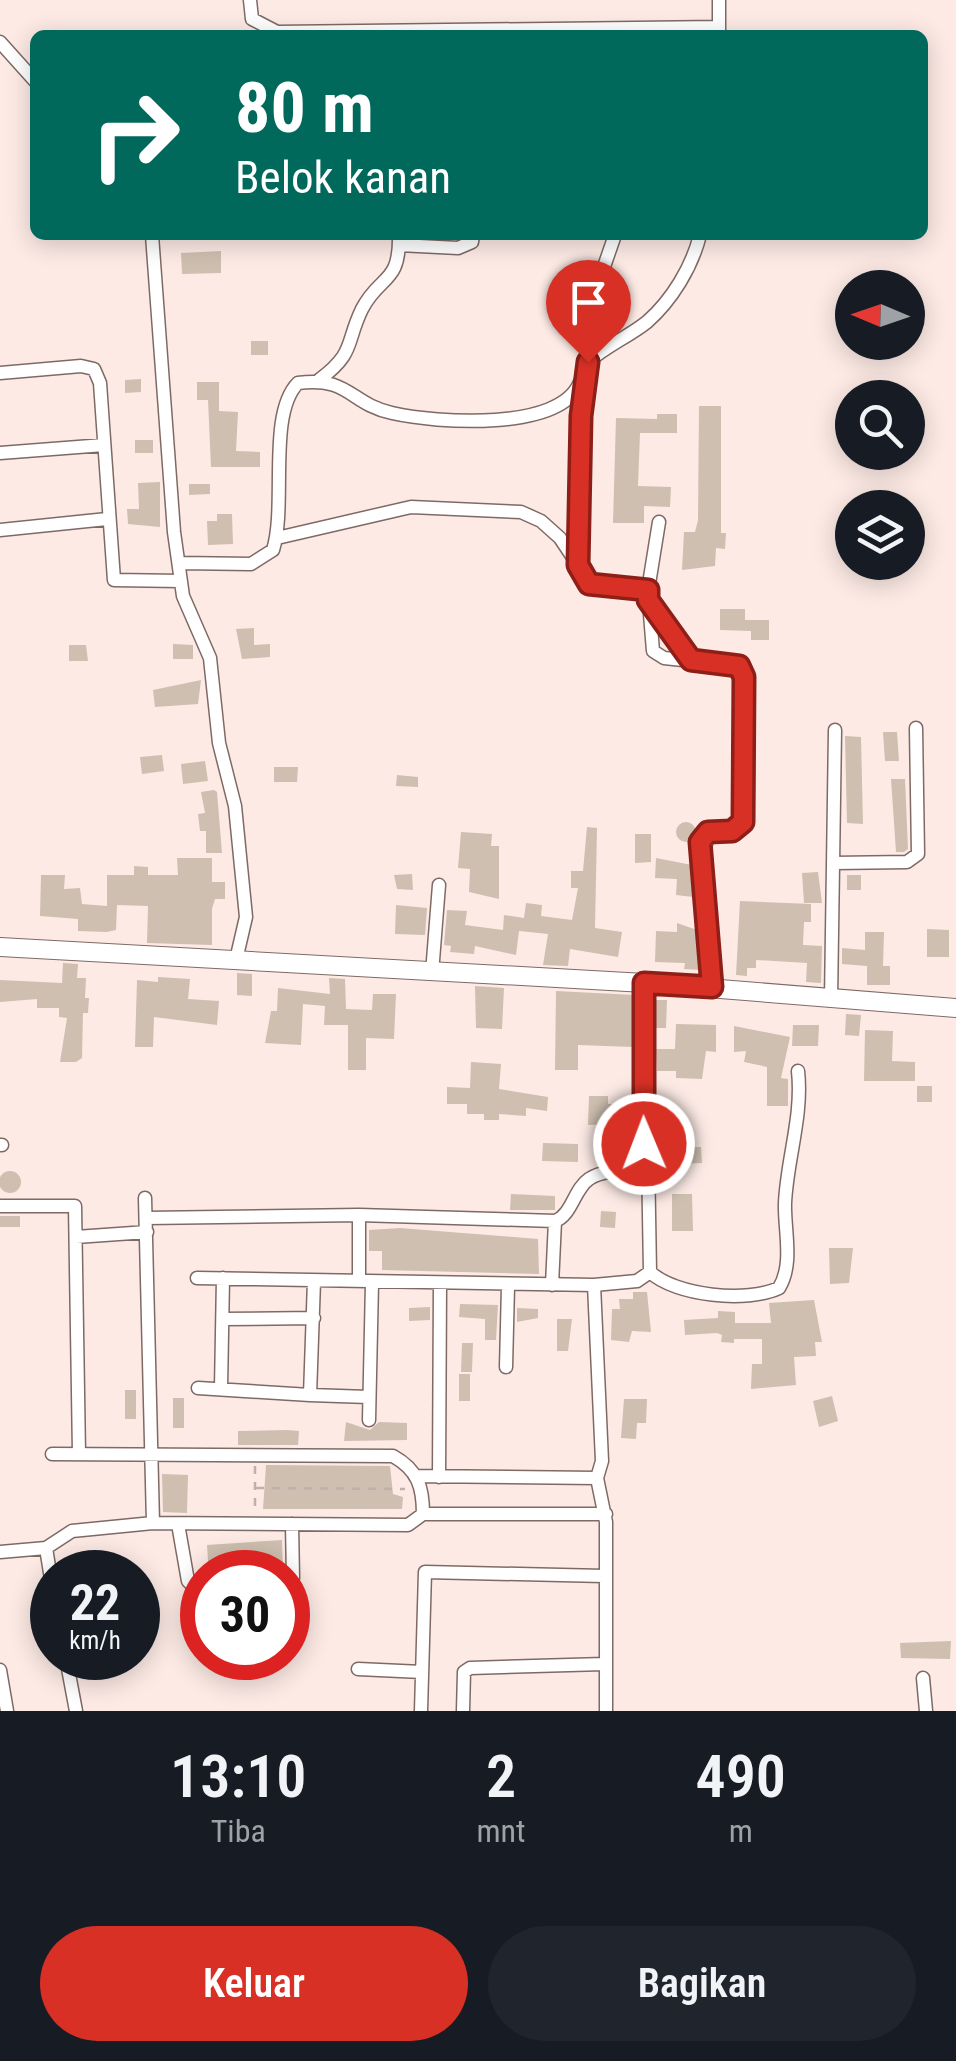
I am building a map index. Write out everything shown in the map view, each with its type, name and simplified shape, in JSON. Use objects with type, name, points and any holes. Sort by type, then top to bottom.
[{"type":"main road","points":[[0,947],[712,987],[956,1008]]},
{"type":"street","points":[[250,0],[252,18],[273,30]]},
{"type":"street","points":[[719,0],[719,30]]},
{"type":"street","points":[[0,42],[30,75]]},
{"type":"street","points":[[152,240],[181,580],[210,658],[218,742],[236,806],[246,917],[236,960]]},
{"type":"street","points":[[319,380],[341,364],[352,346],[366,303],[397,267],[399,240],[458,248],[472,240]]},
{"type":"street","points":[[578,565],[581,416],[599,281],[613,240]]},
{"type":"street","points":[[180,563],[262,562],[277,538],[282,422],[288,394],[298,383],[335,382],[390,413],[524,418],[567,404],[588,362],[646,322],[666,300],[685,274],[698,240]]},
{"type":"street","points":[[0,373],[81,366],[94,370],[100,383],[114,580],[181,580]]},
{"type":"street","points":[[0,453],[104,445]]},
{"type":"street","points":[[277,538],[411,507],[521,512],[541,521],[560,538],[589,584],[648,595],[691,660]]},
{"type":"street","points":[[0,530],[107,519]]},
{"type":"street","points":[[659,522],[648,595],[653,651],[664,658],[739,666],[744,677],[743,822],[732,831],[708,832],[700,842],[712,987]]},
{"type":"street","points":[[834,864],[907,862],[918,854],[916,728]]},
{"type":"street","points":[[830,1000],[835,730]]},
{"type":"street","points":[[432,973],[439,885]]},
{"type":"street","points":[[644,983],[650,1272]]},
{"type":"street","points":[[650,1272],[683,1293],[766,1292],[779,1288],[786,1274],[785,1204],[798,1109],[798,1072]]},
{"type":"street","points":[[76,1237],[146,1225],[360,1215],[554,1222],[562,1218],[587,1180],[600,1174],[645,1170]]},
{"type":"street","points":[[145,1198],[153,1523]]},
{"type":"street","points":[[0,1206],[75,1206],[79,1454]]},
{"type":"street","points":[[360,1215],[366,1282],[369,1420]]},
{"type":"street","points":[[552,1285],[554,1222]]},
{"type":"street","points":[[196,1278],[594,1286],[637,1281],[650,1272]]},
{"type":"street","points":[[221,1388],[223,1278]]},
{"type":"street","points":[[310,1395],[314,1281]]},
{"type":"street","points":[[439,1477],[440,1284]]},
{"type":"street","points":[[506,1367],[508,1286]]},
{"type":"street","points":[[594,1286],[602,1461],[598,1478],[606,1514],[606,1711]]},
{"type":"street","points":[[222,1319],[314,1318]]},
{"type":"street","points":[[198,1388],[368,1396]]},
{"type":"street","points":[[52,1454],[393,1456],[420,1483],[424,1514]]},
{"type":"street","points":[[420,1483],[439,1477],[598,1478]]},
{"type":"street","points":[[0,1552],[46,1548],[72,1531],[153,1523],[408,1525],[424,1514],[606,1514]]},
{"type":"street","points":[[178,1524],[183,1550]]},
{"type":"street","points":[[292,1524],[292,1550]]},
{"type":"street","points":[[421,1711],[426,1572],[604,1576]]},
{"type":"street","points":[[463,1711],[464,1672],[470,1668],[604,1664]]},
{"type":"street","points":[[358,1669],[422,1672]]},
{"type":"street","points":[[0,1670],[6,1711]]},
{"type":"street","points":[[923,1678],[926,1711]]},
{"type":"street","points":[[70,1680],[76,1711]]},
{"type":"path","points":[[255,1524],[256,1455]]},
{"type":"path","points":[[256,1488],[420,1483]]},
{"type":"building","points":[[221,251],[221,273],[182,274],[181,253]]},
{"type":"building","points":[[251,341],[268,341],[268,355],[251,355]]},
{"type":"building","points":[[141,379],[141,392],[125,393],[125,380]]},
{"type":"building","points":[[197,382],[219,382],[219,411],[238,412],[236,451],[260,452],[260,467],[211,467],[208,400],[197,400]]},
{"type":"building","points":[[699,406],[721,406],[721,533],[726,533],[725,549],[716,548],[715,566],[682,570],[684,532],[695,532],[698,520]]},
{"type":"building","points":[[657,414],[677,414],[677,433],[640,433],[638,486],[671,487],[670,507],[644,506],[644,523],[613,523],[616,418],[657,419]]},
{"type":"building","points":[[135,440],[153,440],[153,453],[135,453]]},
{"type":"building","points":[[160,482],[160,527],[128,524],[127,509],[139,509],[138,483]]},
{"type":"building","points":[[189,484],[210,484],[210,494],[189,495]]},
{"type":"building","points":[[217,514],[232,514],[233,544],[208,545],[207,521],[217,521]]},
{"type":"building","points":[[720,609],[745,609],[745,620],[769,620],[769,640],[751,640],[751,631],[720,630]]},
{"type":"building","points":[[254,628],[254,645],[270,644],[270,657],[242,659],[236,629]]},
{"type":"building","points":[[173,644],[193,645],[193,659],[173,659]]},
{"type":"building","points":[[69,645],[86,645],[88,661],[69,661]]},
{"type":"building","points":[[201,680],[198,704],[155,707],[153,690]]},
{"type":"building","points":[[883,732],[897,732],[899,761],[885,761]]},
{"type":"building","points":[[845,736],[861,737],[863,824],[847,823]]},
{"type":"building","points":[[162,755],[164,771],[142,774],[140,757]]},
{"type":"building","points":[[205,761],[208,781],[183,784],[181,764]]},
{"type":"building","points":[[274,767],[298,767],[297,782],[274,782]]},
{"type":"building","points":[[397,775],[418,777],[418,787],[396,786]]},
{"type":"building","points":[[891,779],[905,779],[908,849],[904,852],[896,852]]},
{"type":"building","points":[[214,790],[222,853],[206,853],[206,831],[200,831],[198,814],[205,813],[201,792]]},
{"type":"building","points":[[686,822],[696,832],[686,842],[676,832]]},
{"type":"building","points":[[587,827],[597,828],[595,928],[622,932],[618,957],[570,949],[568,966],[543,965],[548,934],[519,931],[516,955],[475,946],[474,954],[450,952],[451,946],[444,945],[447,910],[467,911],[465,925],[503,930],[504,915],[524,918],[526,903],[542,905],[541,916],[572,920],[578,888],[571,888],[571,871],[583,871]]},
{"type":"building","points":[[461,832],[492,834],[491,846],[499,846],[499,899],[469,892],[470,869],[458,868]]},
{"type":"building","points":[[635,834],[651,834],[651,862],[635,863]]},
{"type":"building","points":[[177,858],[212,858],[212,882],[225,882],[225,899],[215,899],[212,909],[212,945],[147,943],[148,906],[117,905],[116,930],[107,932],[78,931],[78,919],[40,916],[41,875],[65,875],[64,889],[80,888],[82,904],[107,906],[107,875],[134,875],[134,866],[148,867],[148,875],[178,875]]},
{"type":"building","points":[[656,858],[692,865],[693,897],[676,895],[677,879],[655,878]]},
{"type":"building","points":[[818,872],[822,903],[804,903],[802,873]]},
{"type":"building","points":[[412,874],[413,890],[397,889],[394,875]]},
{"type":"building","points":[[847,875],[861,875],[861,890],[847,890]]},
{"type":"building","points":[[740,901],[811,904],[811,922],[804,922],[803,945],[822,946],[821,983],[806,982],[807,963],[756,960],[756,968],[747,968],[747,976],[736,975]]},
{"type":"building","points":[[396,905],[427,908],[425,935],[395,934]]},
{"type":"building","points":[[677,923],[697,930],[701,970],[684,969],[685,963],[655,962],[656,931],[677,932]]},
{"type":"building","points":[[927,929],[949,930],[949,957],[927,957]]},
{"type":"building","points":[[865,932],[884,932],[883,966],[890,966],[890,985],[867,985],[867,966],[842,964],[842,948],[865,950]]},
{"type":"building","points":[[63,963],[78,964],[77,978],[86,978],[85,998],[89,998],[88,1013],[83,1013],[82,1058],[76,1062],[60,1062],[67,1018],[59,1017],[59,1008],[37,1008],[37,999],[0,1002],[0,980],[62,983]]},
{"type":"building","points":[[237,973],[252,974],[252,996],[237,995]]},
{"type":"building","points":[[158,977],[190,979],[188,999],[219,1001],[217,1025],[154,1017],[153,1047],[135,1047],[137,980],[158,982]]},
{"type":"building","points":[[329,978],[345,979],[346,1009],[372,1010],[373,994],[396,994],[394,1039],[366,1038],[366,1070],[348,1070],[348,1025],[324,1025],[325,1006],[303,1004],[301,1045],[265,1043],[271,1011],[277,1011],[278,988],[330,994]]},
{"type":"building","points":[[475,986],[504,988],[502,1029],[476,1028]]},
{"type":"building","points":[[556,991],[635,995],[633,1047],[578,1045],[578,1070],[555,1070]]},
{"type":"building","points":[[655,1000],[667,1000],[666,1028],[656,1028]]},
{"type":"building","points":[[846,1014],[861,1015],[859,1036],[845,1035]]},
{"type":"building","points":[[676,1024],[716,1025],[716,1052],[706,1051],[702,1079],[676,1078],[676,1071],[657,1071],[656,1049],[675,1049]]},
{"type":"building","points":[[793,1025],[819,1025],[818,1046],[792,1046]]},
{"type":"building","points":[[734,1026],[790,1037],[781,1078],[788,1079],[788,1106],[767,1106],[767,1067],[744,1062],[746,1051],[734,1052]]},
{"type":"building","points":[[865,1030],[893,1031],[892,1061],[915,1062],[915,1081],[864,1081]]},
{"type":"building","points":[[471,1062],[501,1064],[499,1089],[548,1097],[547,1111],[526,1108],[526,1116],[499,1114],[499,1120],[484,1120],[484,1114],[467,1114],[467,1104],[447,1104],[447,1087],[470,1088]]},
{"type":"building","points":[[917,1086],[932,1086],[932,1102],[917,1102]]},
{"type":"building","points":[[589,1096],[608,1096],[608,1104],[624,1104],[624,1124],[588,1125]]},
{"type":"building","points":[[543,1143],[578,1144],[578,1162],[542,1161]]},
{"type":"building","points":[[701,1147],[702,1163],[658,1165],[658,1148]]},
{"type":"building","points":[[10,1171],[18,1174],[18,1190],[10,1193],[2,1190],[-1,1182],[2,1174]]},
{"type":"building","points":[[511,1194],[555,1196],[555,1210],[510,1210]]},
{"type":"building","points":[[672,1194],[692,1194],[693,1231],[672,1231]]},
{"type":"building","points":[[601,1211],[616,1212],[615,1228],[600,1227]]},
{"type":"building","points":[[0,1216],[20,1216],[20,1227],[0,1227]]},
{"type":"building","points":[[400,1228],[538,1239],[539,1274],[382,1270],[382,1251],[369,1251],[369,1230]]},
{"type":"building","points":[[829,1248],[853,1248],[849,1283],[830,1284]]},
{"type":"building","points":[[633,1292],[647,1292],[651,1332],[632,1331],[629,1342],[611,1340],[612,1309],[620,1309],[619,1299],[633,1299]]},
{"type":"building","points":[[814,1300],[822,1342],[815,1342],[816,1356],[794,1357],[796,1385],[751,1389],[752,1364],[762,1364],[762,1339],[734,1339],[734,1343],[721,1342],[722,1335],[717,1333],[685,1335],[684,1320],[718,1318],[718,1311],[735,1312],[735,1323],[771,1323],[769,1303]]},
{"type":"building","points":[[460,1304],[498,1305],[496,1340],[485,1340],[485,1319],[459,1317]]},
{"type":"building","points":[[430,1307],[430,1320],[409,1321],[409,1308]]},
{"type":"building","points":[[517,1308],[538,1309],[538,1318],[517,1322]]},
{"type":"building","points":[[557,1319],[572,1319],[568,1351],[557,1351]]},
{"type":"building","points":[[462,1343],[473,1343],[472,1372],[461,1372]]},
{"type":"building","points":[[459,1374],[470,1374],[470,1401],[459,1401]]},
{"type":"building","points":[[125,1390],[136,1390],[136,1419],[125,1419]]},
{"type":"building","points":[[832,1396],[838,1421],[819,1427],[813,1401]]},
{"type":"building","points":[[173,1398],[184,1398],[184,1428],[173,1428]]},
{"type":"building","points":[[624,1399],[647,1399],[646,1423],[637,1423],[636,1439],[621,1438]]},
{"type":"building","points":[[346,1422],[370,1430],[379,1422],[407,1423],[407,1440],[344,1441]]},
{"type":"building","points":[[238,1431],[299,1431],[298,1445],[238,1445]]},
{"type":"building","points":[[266,1465],[390,1466],[393,1494],[403,1497],[402,1509],[263,1509]]},
{"type":"building","points":[[162,1474],[188,1475],[187,1513],[163,1512]]},
{"type":"building","points":[[282,1540],[282,1550],[207,1550],[207,1545]]},
{"type":"building","points":[[951,1641],[950,1659],[901,1658],[900,1643]]},
{"type":"route","points":[[588,362],[581,416],[578,565],[589,584],[648,590],[648,600],[691,660],[739,666],[744,677],[743,822],[732,831],[708,832],[700,842],[711,933],[712,987],[644,983],[644,1144]]}]
